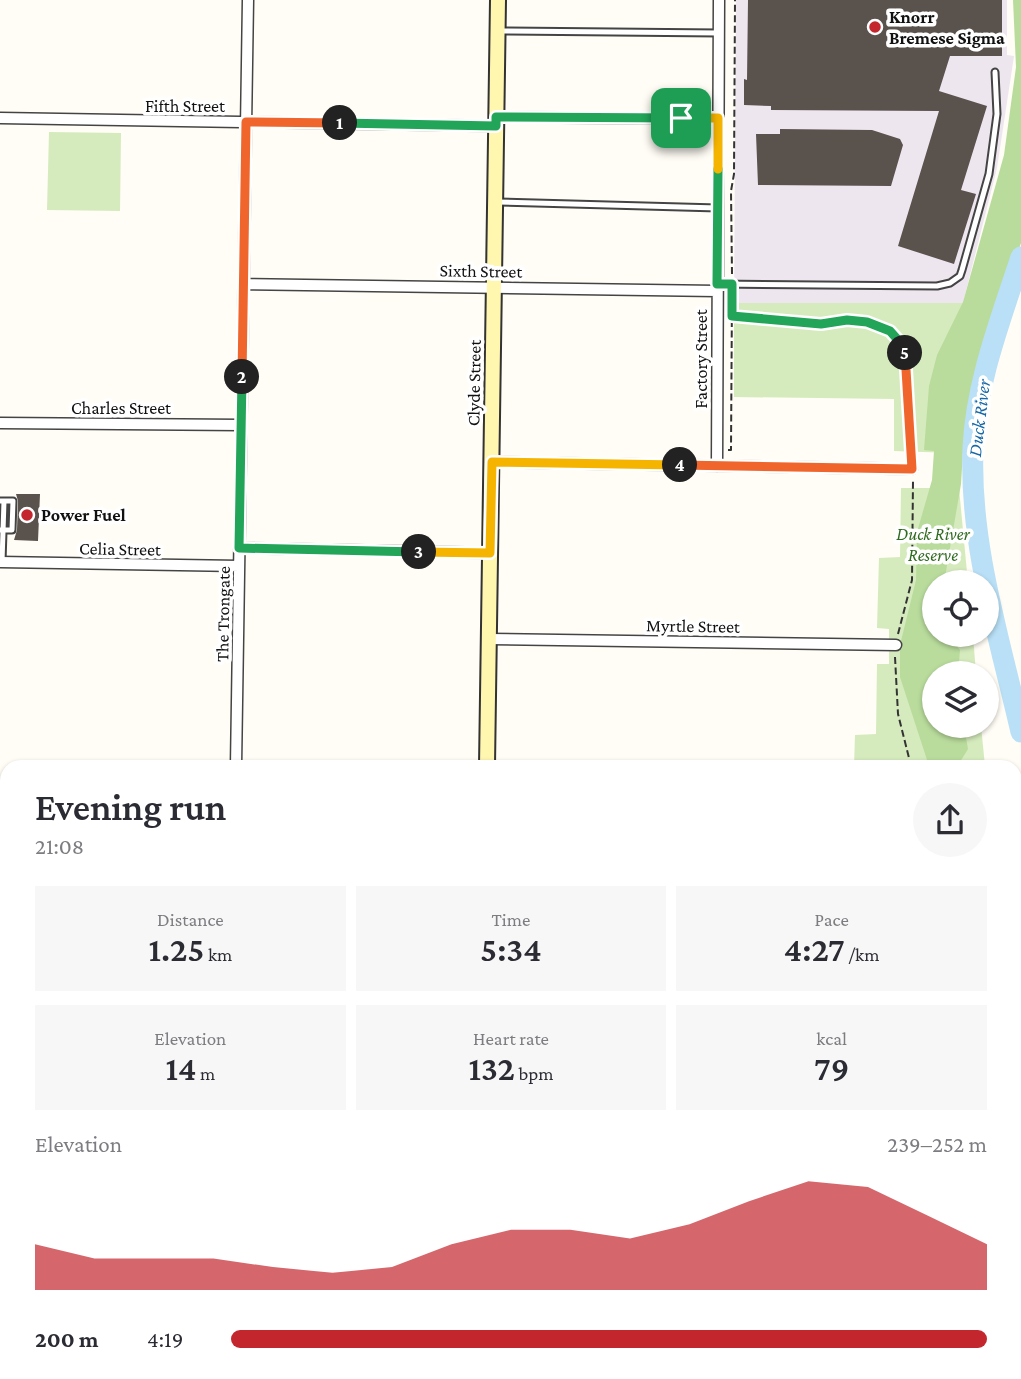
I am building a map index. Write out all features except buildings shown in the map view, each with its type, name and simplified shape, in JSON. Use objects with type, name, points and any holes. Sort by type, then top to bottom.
[{"type":"main road","name":"Clyde Street","points":[[488,760],[498,0]]},
{"type":"street","name":"The Trongate","points":[[236,760],[248,0]]},
{"type":"street","name":"Factory Street","points":[[717,466],[719,0]]},
{"type":"street","name":"Fifth Street","points":[[0,118],[246,122],[496,122],[718,118]]},
{"type":"street","name":"Sixth Street","points":[[244,284],[717,287]]},
{"type":"street","name":"Charles Street","points":[[0,423],[241,425]]},
{"type":"street","points":[[492,462],[912,469]]},
{"type":"street","points":[[239,548],[490,553]]},
{"type":"street","name":"Celia Street","points":[[1,562],[239,566]]},
{"type":"street","name":"Myrtle Street","points":[[489,639],[896,645]]},
{"type":"lane","points":[[498,31],[719,33]]},
{"type":"lane","points":[[717,287],[732,284],[937,286],[955,280],[962,270],[989,174],[997,114],[995,72]]},
{"type":"lane","points":[[495,202],[718,208]]},
{"type":"lane","points":[[1,562],[2,501],[13,501],[12,530],[2,530]]},
{"type":"path","points":[[717,450],[730,450],[735,0]]},
{"type":"path","points":[[717,316],[821,324],[847,320],[867,322],[890,331],[904,348],[912,469],[912,580],[896,645],[898,714],[910,760]]},
{"type":"shaded area","points":[[736,0],[1007,0],[1007,55],[1014,56],[997,168],[963,303],[734,303]]},
{"type":"green space","points":[[1013,0],[1021,0],[1021,243],[971,394],[961,484],[946,570],[922,570],[922,647],[958,647],[960,650],[959,661],[922,661],[922,738],[966,738],[968,749],[961,760],[927,760],[900,677],[900,645],[916,580],[917,532],[932,480],[934,451],[924,450],[929,386],[937,355],[963,302],[1004,155],[1016,67]]},
{"type":"green space","points":[[49,132],[121,133],[120,211],[47,210]]},
{"type":"green space","points":[[734,303],[963,303],[953,453],[894,451],[894,399],[734,397]]},
{"type":"green space","name":"Duck River Reserve","points":[[901,488],[959,488],[967,570],[922,570],[922,647],[974,647],[975,661],[922,661],[922,738],[982,738],[984,760],[854,760],[855,735],[876,734],[877,664],[889,664],[889,629],[877,628],[879,558],[900,557]]},
{"type":"waterway","name":"Duck River","points":[[1021,257],[984,375],[973,448],[973,484],[981,556],[1021,732]]},
{"type":"place","name":"Knorr Bremese Sigma","points":[[875,27]]},
{"type":"place","name":"Power Fuel","points":[[27,515]]},
{"type":"route","points":[[496,117],[681,118],[718,118],[717,284],[732,284],[732,316],[821,324],[847,320],[867,322],[890,331],[904,348],[906,360],[905,384],[912,469],[492,462],[490,553],[239,548],[246,122],[496,126],[496,117]]}]
